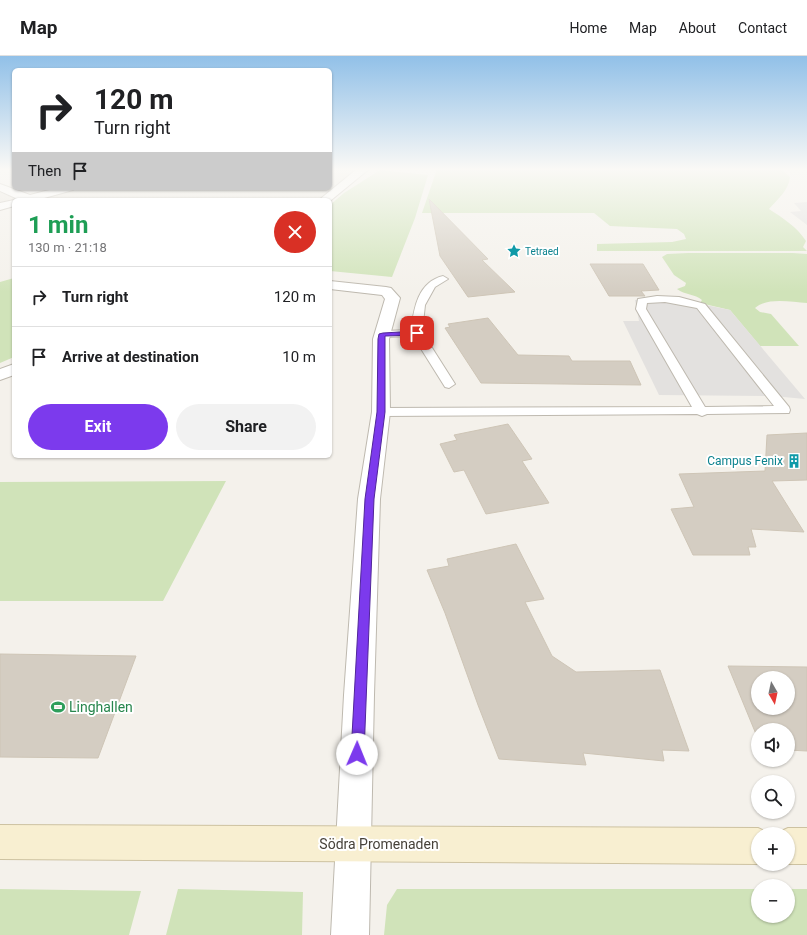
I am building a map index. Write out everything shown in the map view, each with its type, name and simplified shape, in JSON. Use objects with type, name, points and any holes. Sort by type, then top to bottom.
[{"type":"main road","name":"Södra Promenaden","points":[[0,842],[751,846]]},
{"type":"main road","points":[[795,846],[807,846]]},
{"type":"street","points":[[332,285],[386,291],[393,298],[383,334],[381,412],[369,499],[359,695],[355,844],[350,935]]},
{"type":"street","points":[[0,375],[12,370]]},
{"type":"lane","points":[[443,279],[431,285],[420,305],[417,333],[449,384]]},
{"type":"lane","points":[[381,412],[702,412],[784,410],[701,306],[680,299],[656,298],[642,301],[641,309],[702,412]]},
{"type":"lane","points":[[383,334],[417,333]]},
{"type":"green space","points":[[332,210],[417,210],[392,277],[332,271]]},
{"type":"green space","points":[[423,210],[771,210],[798,231],[806,241],[803,247],[807,251],[597,251],[597,244],[672,242],[686,239],[684,234],[677,229],[610,226],[594,213],[422,213]]},
{"type":"green space","points":[[667,254],[807,254],[807,303],[773,301],[766,302],[755,308],[760,312],[771,314],[799,346],[760,346],[730,310],[700,303],[702,300],[699,298],[677,289],[685,286],[686,283],[674,275],[662,257]]},
{"type":"green space","points":[[12,279],[12,358],[0,363],[0,282]]},
{"type":"green space","points":[[226,481],[163,601],[0,601],[0,482]]},
{"type":"green space","points":[[0,889],[141,891],[129,935],[0,935]]},
{"type":"green space","points":[[178,889],[303,892],[302,935],[166,935]]},
{"type":"green space","points":[[397,889],[751,889],[751,923],[795,923],[795,889],[807,889],[807,935],[384,935],[387,905]]},
{"type":"shaded area","points":[[800,210],[807,210],[807,225],[790,212],[801,211]]},
{"type":"shaded area","points":[[667,297],[730,310],[805,399],[773,396],[659,395],[623,321],[639,321],[635,300]]},
{"type":"building","points":[[431,210],[440,210],[488,259],[482,260],[515,292],[468,297],[440,256]]},
{"type":"building","points":[[590,264],[643,264],[659,290],[641,291],[645,296],[609,296]]},
{"type":"building","points":[[488,318],[518,355],[569,356],[572,361],[630,361],[641,385],[481,383],[445,328],[450,327],[448,324]]},
{"type":"building","points":[[508,424],[532,459],[522,461],[549,503],[486,514],[464,470],[454,472],[440,444],[457,440],[454,435]]},
{"type":"building","points":[[807,433],[807,480],[772,481],[804,532],[751,529],[756,547],[748,547],[750,555],[693,555],[671,509],[694,507],[679,474],[765,471],[767,435]]},
{"type":"building","points":[[516,544],[544,599],[525,602],[552,656],[576,672],[660,670],[689,751],[662,750],[664,761],[583,753],[586,765],[499,759],[445,613],[427,570],[449,566],[447,559]]},
{"type":"building","name":"Linghallen","points":[[0,654],[136,656],[98,758],[0,757]]},
{"type":"building","points":[[728,666],[807,667],[807,751],[795,750],[795,723],[751,723]]},
{"type":"place","name":"Tetraed","points":[[514,251]]},
{"type":"place","name":"Campus Fenix","points":[[794,461]]},
{"type":"place","name":"Linghallen","points":[[58,707]]},
{"type":"route","points":[[357,754],[369,499],[381,412],[382,339],[383,334],[417,333]]}]
